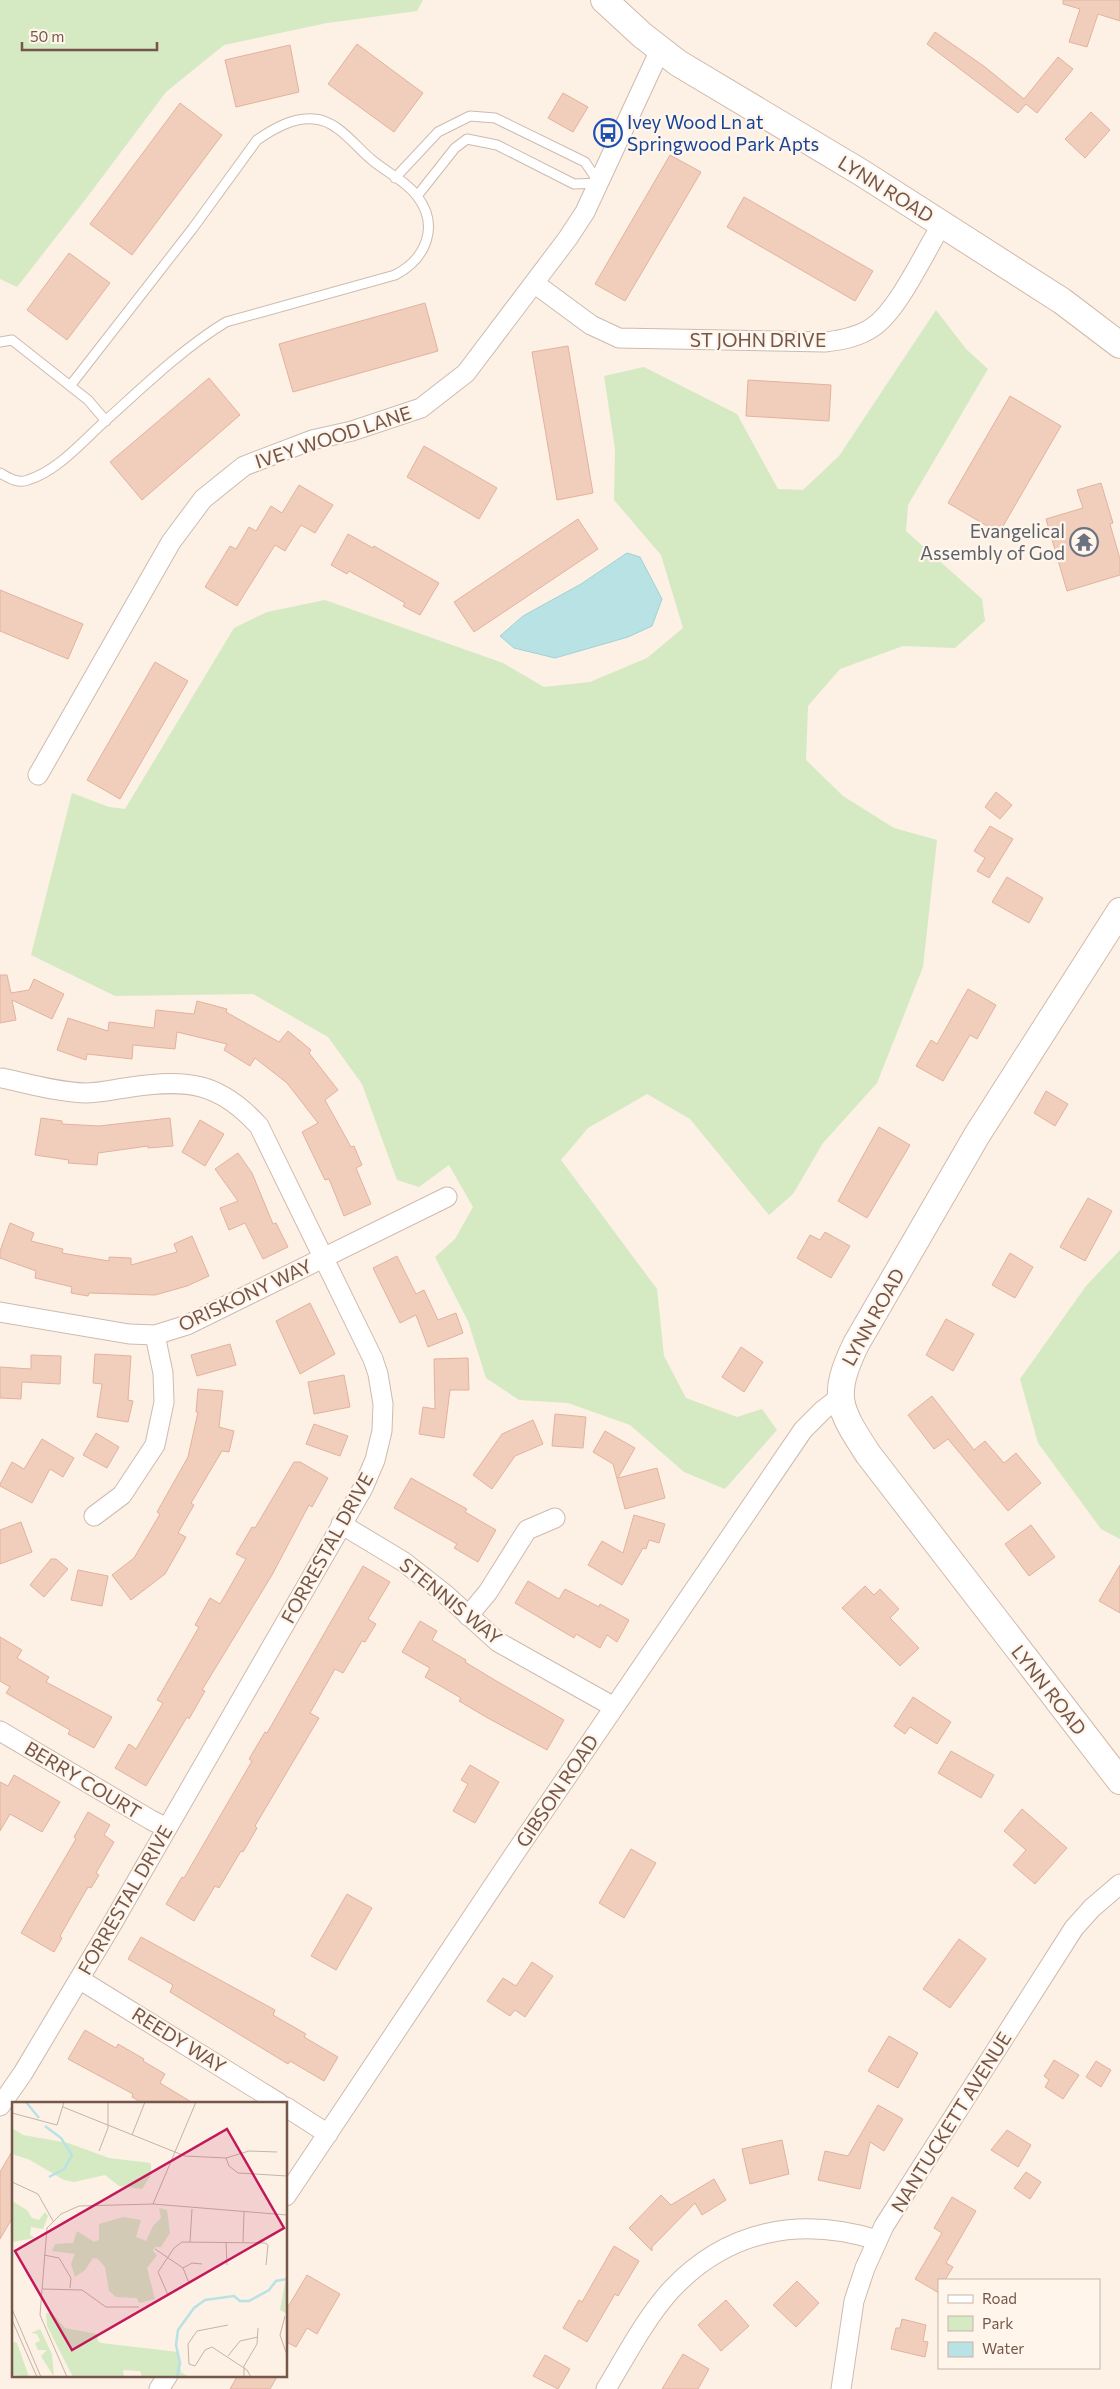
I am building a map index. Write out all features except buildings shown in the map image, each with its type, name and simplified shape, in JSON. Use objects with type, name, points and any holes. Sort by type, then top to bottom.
[{"type":"street","name":"LYNN ROAD","points":[[604,0],[660,50],[698,76],[804,138],[942,224],[1062,301],[1120,345]]},
{"type":"street","name":"IVEY WOOD LANE","points":[[38,775],[171,542],[203,499],[244,466],[312,440],[352,431],[421,408],[466,373],[568,238],[600,183],[660,50]]},
{"type":"street","name":"ST JOHN DRIVE","points":[[534,283],[591,325],[619,338],[825,342],[843,340],[873,327],[887,315],[942,224]]},
{"type":"street","name":"LYNN ROAD","points":[[1120,911],[977,1135],[856,1344],[843,1374],[840,1397],[846,1417],[868,1454],[1120,1781]]},
{"type":"street","name":"FORRESTAL DRIVE","points":[[0,2106],[23,2073],[79,1978],[363,1488],[375,1460],[382,1431],[383,1404],[378,1374],[373,1359],[259,1126],[244,1110],[216,1091],[176,1082],[86,1093],[63,1091],[2,1078]]},
{"type":"street","name":"ORISKONY WAY","points":[[0,1312],[129,1334],[155,1335],[187,1325],[447,1196]]},
{"type":"street","points":[[94,1516],[122,1495],[154,1445],[164,1402],[163,1373],[155,1335]]},
{"type":"street","name":"GIBSON ROAD","points":[[288,2193],[614,1707],[803,1430],[823,1410],[840,1397]]},
{"type":"street","points":[[468,1616],[488,1592],[527,1530],[555,1518]]},
{"type":"street","name":"STENNIS WAY","points":[[341,1524],[404,1562],[446,1595],[498,1642],[614,1707]]},
{"type":"street","name":"BERRY COURT","points":[[0,1731],[167,1828]]},
{"type":"street","name":"NANTUCKETT AVENUE","points":[[841,2389],[854,2301],[864,2268],[877,2240],[1074,1928],[1092,1908],[1120,1884]]},
{"type":"street","name":"REEDY WAY","points":[[79,1978],[277,2102]]},
{"type":"street","points":[[288,2109],[328,2134]]},
{"type":"street","points":[[606,2389],[670,2291],[691,2271],[715,2254],[742,2241],[792,2228],[822,2228],[851,2232],[877,2240]]},
{"type":"street","points":[[159,2389],[167,2376]]},
{"type":"lane","points":[[395,178],[438,132],[470,116],[495,118],[585,162],[600,183]]},
{"type":"lane","points":[[0,473],[13,480],[26,481],[44,474],[162,370],[210,332],[226,322],[395,275],[410,268],[420,257],[426,243],[429,228],[426,211],[417,196],[332,125],[315,119],[297,120],[270,130],[257,140],[193,228],[70,386]]},
{"type":"lane","points":[[417,196],[455,148],[467,140],[497,145],[574,184],[600,183]]},
{"type":"lane","points":[[0,342],[12,340],[88,400],[106,421]]},
{"type":"green space","points":[[0,0],[423,0],[417,11],[327,23],[224,45],[166,92],[17,287],[0,279]]},
{"type":"green space","points":[[936,310],[966,349],[988,369],[908,505],[906,531],[982,599],[985,621],[955,648],[903,646],[840,669],[808,706],[806,760],[843,796],[894,828],[937,840],[923,967],[877,1083],[823,1143],[793,1194],[769,1215],[690,1119],[647,1094],[588,1128],[561,1160],[657,1289],[664,1356],[686,1398],[737,1417],[762,1409],[777,1430],[725,1489],[684,1472],[630,1425],[568,1403],[519,1400],[486,1378],[468,1321],[435,1257],[455,1239],[473,1207],[449,1165],[419,1187],[397,1180],[362,1084],[328,1037],[253,994],[115,996],[31,955],[72,793],[109,807],[125,809],[234,628],[267,612],[325,600],[503,663],[544,687],[590,682],[647,658],[683,628],[661,555],[614,500],[615,449],[604,376],[644,367],[737,414],[778,489],[803,490],[839,456]]},
{"type":"green space","points":[[1120,1250],[1120,1539],[1101,1529],[1038,1443],[1020,1379],[1086,1286]]},
{"type":"water","points":[[627,553],[640,557],[662,599],[652,626],[628,637],[555,658],[514,648],[500,636],[523,616],[581,584]]},
{"type":"place","name":"Ivey Wood Ln at Springwood Park Apts","points":[[608,133]]},
{"type":"place","name":"Evangelical Assembly of God","points":[[1084,542]]}]
